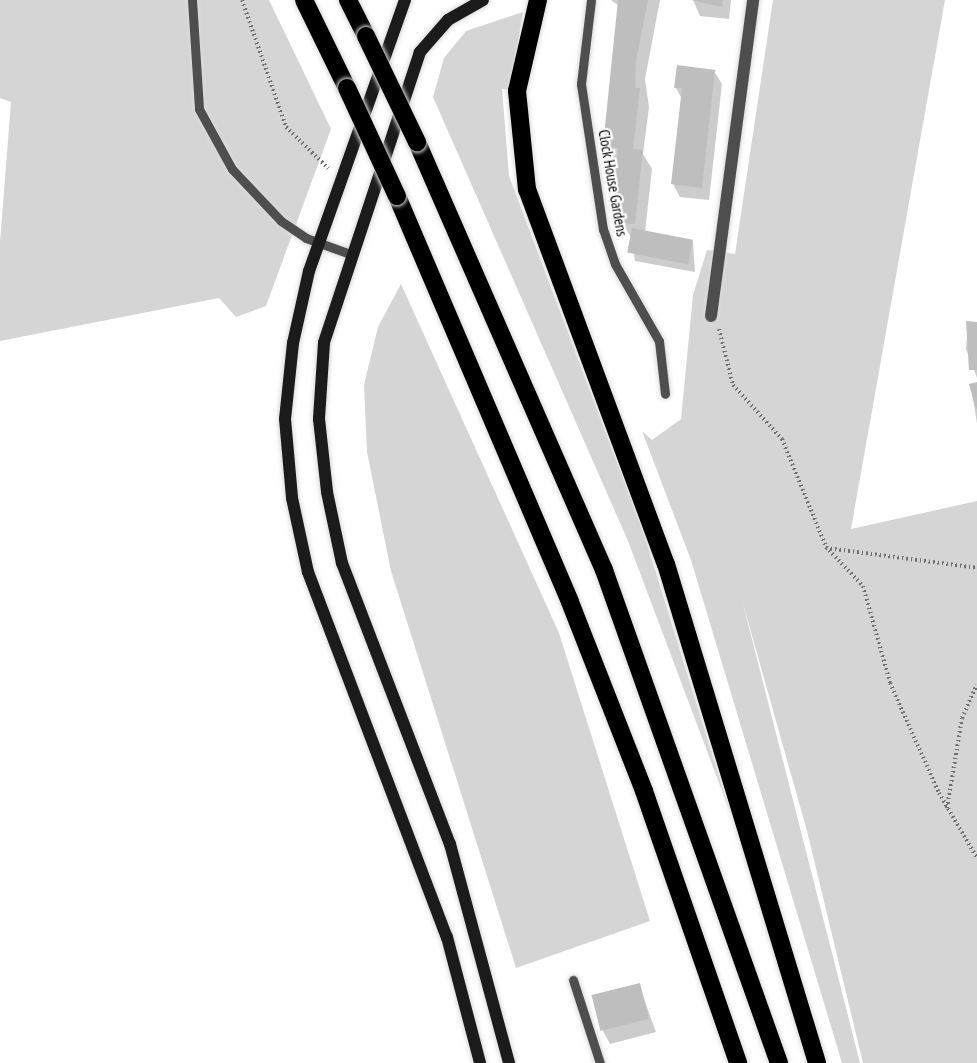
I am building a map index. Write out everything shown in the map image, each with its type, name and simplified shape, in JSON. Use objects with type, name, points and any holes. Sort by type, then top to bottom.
[{"type":"highway","points":[[304,0],[397,196],[486,395],[644,791],[738,1063]]},
{"type":"highway","points":[[348,0],[417,142],[508,340],[604,570],[779,1063]]},
{"type":"highway","points":[[538,0],[517,91],[527,189],[666,564],[817,1063]]},
{"type":"main road","points":[[405,0],[318,243],[293,343],[285,419],[292,498],[308,572],[447,937],[480,1063]]},
{"type":"main road","points":[[483,0],[448,20],[420,52],[350,254],[324,343],[319,419],[327,492],[342,563],[450,844],[509,1063]]},
{"type":"street","points":[[711,316],[753,0]]},
{"type":"lane","points":[[192,0],[199,109],[232,170],[282,221],[318,243],[350,254]]},
{"type":"lane","name":"Clock House Gardens","points":[[591,0],[581,84],[603,229],[615,264],[659,341],[665,394]]},
{"type":"lane","points":[[573,980],[600,1063]]},
{"type":"path","points":[[242,0],[285,127],[328,168]]},
{"type":"path","points":[[711,316],[724,337],[733,385],[782,439],[825,548],[863,586],[890,683],[947,808],[977,858]]},
{"type":"path","points":[[825,548],[977,568]]},
{"type":"path","points":[[947,808],[962,718],[977,685]]},
{"type":"shaded area","points":[[0,0],[269,0],[331,129],[266,306],[236,317],[219,298],[0,341],[0,242],[11,102],[0,98]]},
{"type":"shaded area","points":[[773,0],[945,0],[851,529],[977,501],[977,1063],[863,1063],[807,831],[742,600],[860,1063],[842,1063],[691,560],[642,431],[652,440],[681,419],[693,295],[707,250],[735,254]]},
{"type":"shaded area","points":[[523,12],[510,90],[502,89],[509,176],[644,534],[730,812],[628,541],[433,97],[444,58],[466,31]]},
{"type":"shaded area","points":[[401,284],[559,633],[650,921],[516,968],[391,571],[367,452],[364,385],[378,327]]},
{"type":"building","points":[[618,0],[648,0],[636,61],[635,88],[640,88],[633,149],[643,150],[635,224],[616,222],[618,208],[611,207],[618,148],[603,146]]},
{"type":"building","points":[[691,0],[723,0],[722,7]]},
{"type":"building","points":[[677,65],[715,70],[702,188],[671,184],[682,88],[674,88]]},
{"type":"building","points":[[632,228],[693,240],[688,264],[627,253]]},
{"type":"building","points":[[966,321],[977,322],[977,370],[969,370]]},
{"type":"building","points":[[977,382],[977,408],[976,409],[969,384]]},
{"type":"building","points":[[640,983],[649,1019],[600,1031],[591,995]]}]
